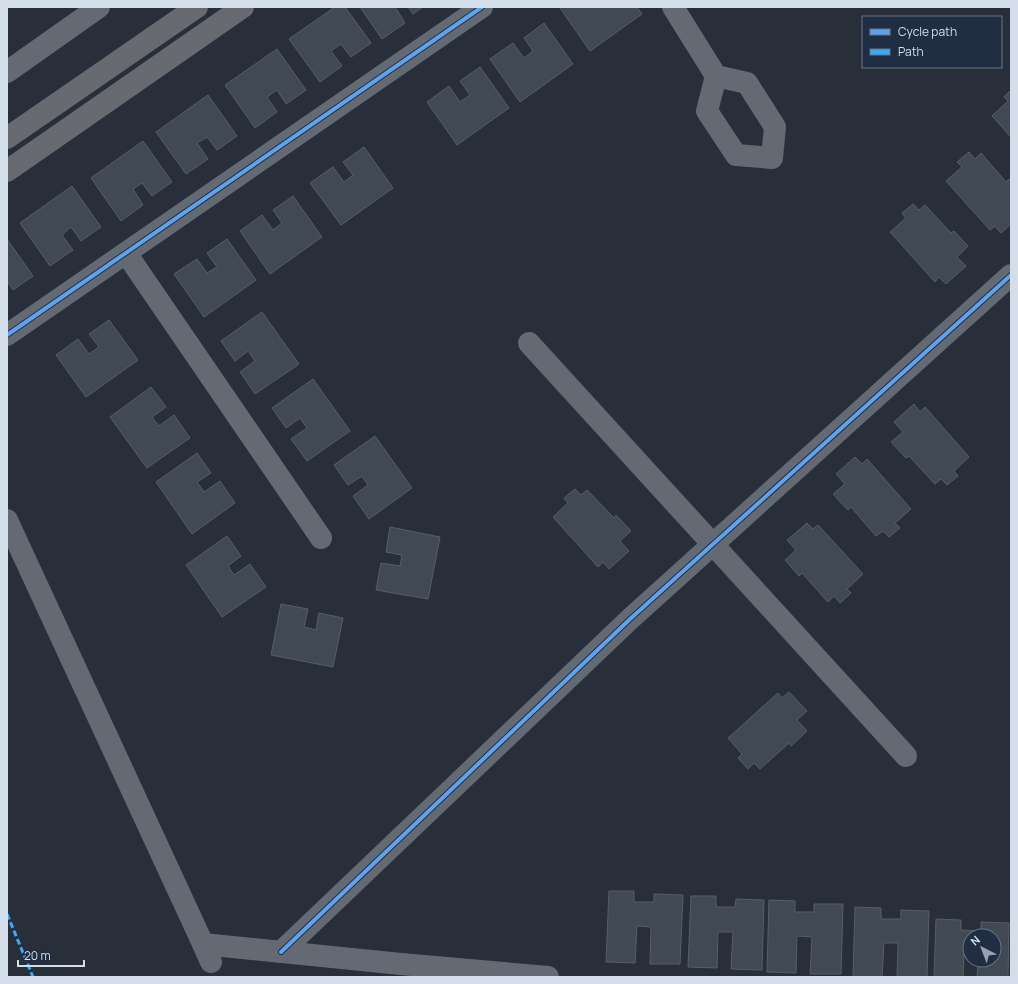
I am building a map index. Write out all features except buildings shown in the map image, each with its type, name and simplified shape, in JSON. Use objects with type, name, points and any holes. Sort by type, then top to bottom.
[{"type":"street","points":[[7,72],[99,7]]},
{"type":"street","points":[[7,138],[197,7]]},
{"type":"street","points":[[7,171],[243,7]]},
{"type":"street","points":[[7,335],[482,7]]},
{"type":"street","points":[[673,7],[716,76]]},
{"type":"street","points":[[126,253],[321,538]]},
{"type":"street","points":[[281,952],[629,620],[1011,275]]},
{"type":"street","points":[[529,343],[906,756]]},
{"type":"street","points":[[7,520],[207,953],[281,952],[548,977]]},
{"type":"marked path","points":[[7,914],[33,977]]},
{"type":"cycle path","points":[[7,335],[482,7]]},
{"type":"cycle path","points":[[281,952],[629,620],[1011,275]]}]
